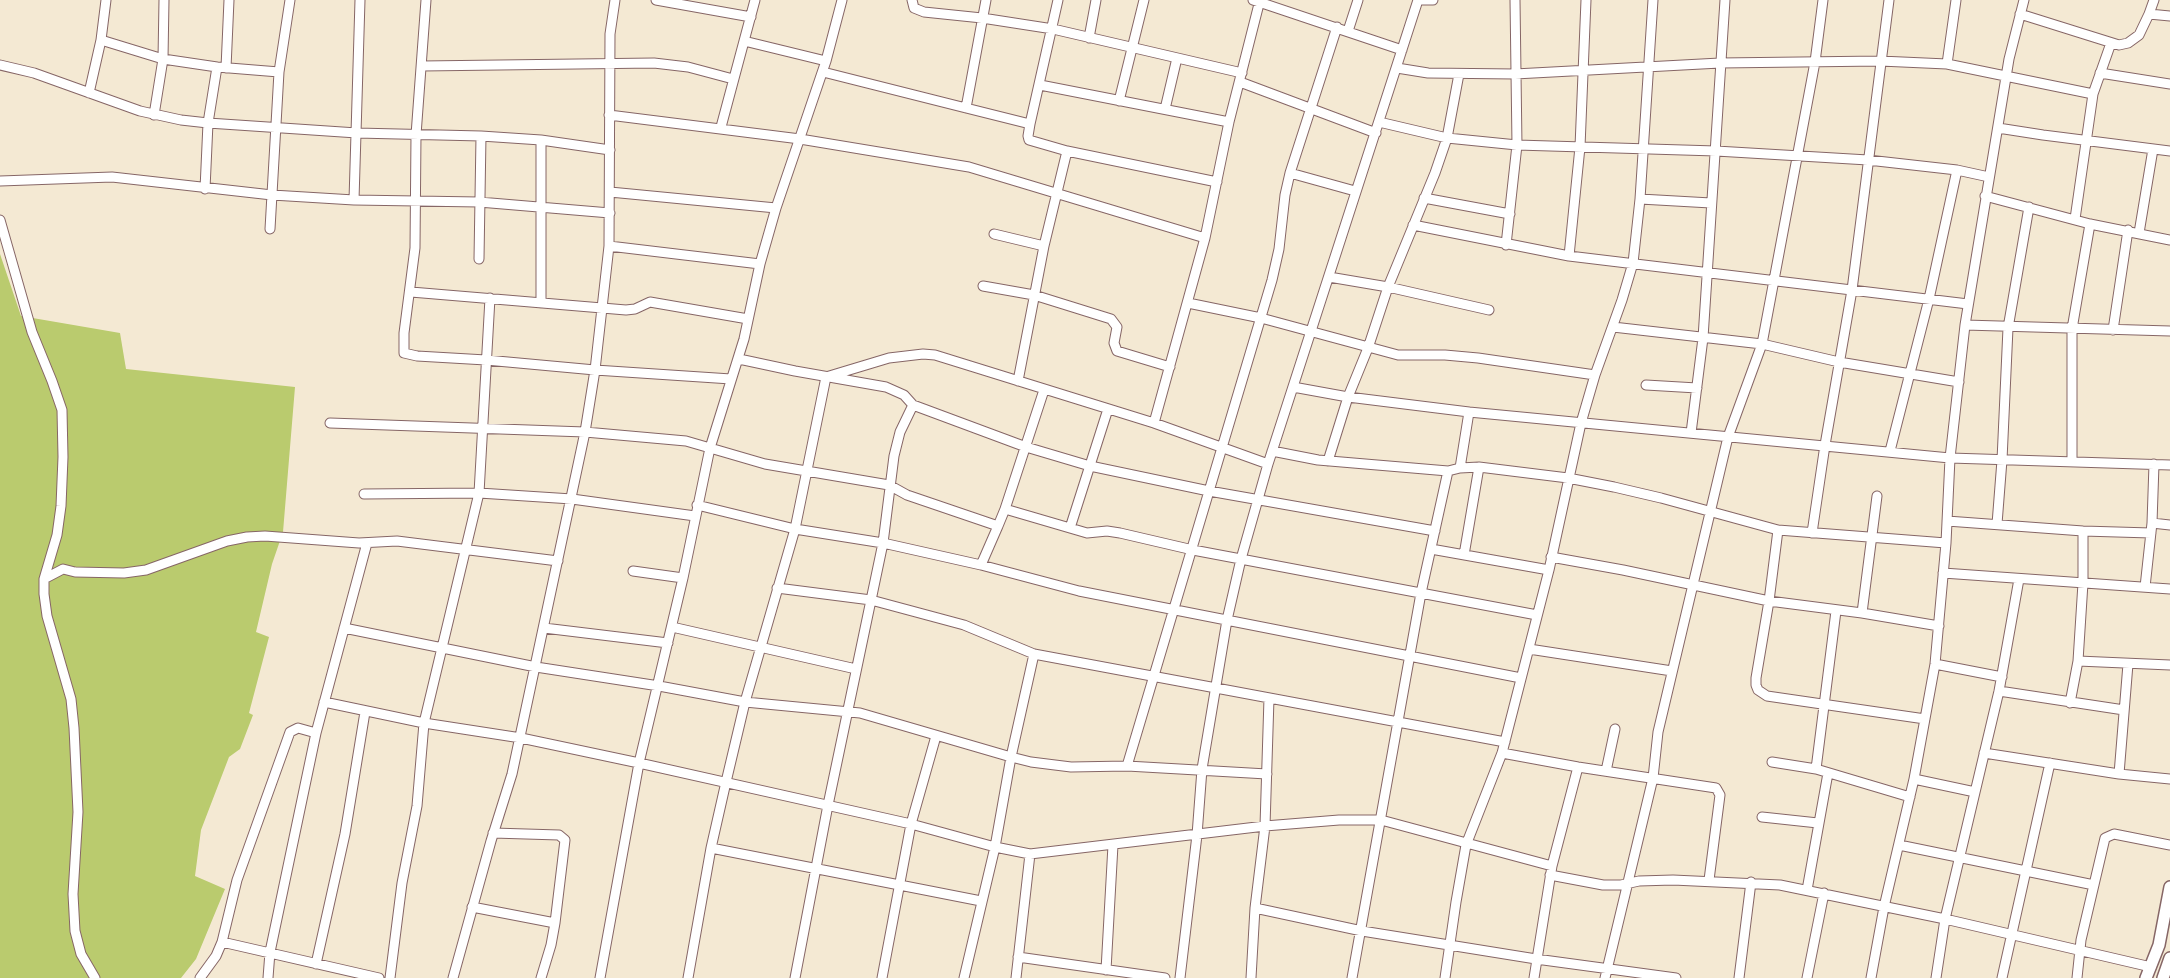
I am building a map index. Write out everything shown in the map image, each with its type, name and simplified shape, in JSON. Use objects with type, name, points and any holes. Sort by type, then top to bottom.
[{"type":"street","points":[[89,93],[101,40],[106,0]]},
{"type":"street","points":[[154,115],[163,59],[164,0]]},
{"type":"street","points":[[205,189],[208,124],[221,67],[229,0]]},
{"type":"street","points":[[270,228],[279,72],[290,0]]},
{"type":"street","points":[[354,200],[360,0]]},
{"type":"street","points":[[426,0],[416,135],[416,248],[404,333],[404,353],[417,356],[732,379]]},
{"type":"street","points":[[453,978],[521,738],[585,432],[595,370],[610,246],[609,63],[611,20],[615,0]]},
{"type":"street","points":[[656,0],[751,17]]},
{"type":"street","points":[[721,127],[756,0]]},
{"type":"street","points":[[600,978],[640,762],[659,686],[710,448],[739,359],[760,264],[776,208],[823,72],[842,0]]},
{"type":"street","points":[[912,0],[914,8],[924,12],[982,18],[1053,29],[1177,58],[1241,77],[1310,108],[1376,133]]},
{"type":"street","points":[[966,108],[986,0]]},
{"type":"street","points":[[1058,0],[1053,29],[1030,124],[1028,136],[1032,142],[1217,182]]},
{"type":"street","points":[[1089,38],[1096,0]]},
{"type":"street","points":[[1119,101],[1144,0]]},
{"type":"street","points":[[1348,31],[1358,0]]},
{"type":"street","points":[[1180,978],[1197,835],[1202,770],[1227,620],[1241,559],[1272,451],[1418,0],[1433,0]]},
{"type":"street","points":[[1506,245],[1516,145],[1514,74],[1515,0]]},
{"type":"street","points":[[1569,256],[1580,147],[1586,0]]},
{"type":"street","points":[[1445,978],[1466,844],[1502,753],[1548,570],[1581,423],[1595,375],[1613,327],[1633,263],[1644,149],[1653,0]]},
{"type":"street","points":[[1690,433],[1703,338],[1725,0]]},
{"type":"street","points":[[1606,974],[1653,778],[1658,732],[1728,437],[1762,344],[1815,62],[1823,0]]},
{"type":"street","points":[[1812,533],[1852,290],[1889,0]]},
{"type":"street","points":[[1947,64],[1956,0]]},
{"type":"street","points":[[1871,978],[1884,907],[1914,780],[1935,664],[1946,543],[1950,458],[1965,325],[2006,75],[2024,0]]},
{"type":"street","points":[[2020,14],[2119,45],[2133,40],[2143,29],[2154,0]]},
{"type":"street","points":[[1154,423],[1205,238],[1229,122],[1258,1],[1402,50]]},
{"type":"street","points":[[2149,14],[2170,16]]},
{"type":"street","points":[[1127,766],[1193,550],[1260,318],[1279,249],[1285,195],[1290,173],[1337,27]]},
{"type":"street","points":[[101,40],[163,59],[279,72]]},
{"type":"street","points":[[744,41],[826,61]]},
{"type":"street","points":[[2075,219],[2088,141],[2093,94],[2111,43]]},
{"type":"street","points":[[1165,109],[1177,58]]},
{"type":"street","points":[[1397,68],[1428,74],[1514,74],[1720,63],[1880,60],[1947,64],[2093,94]]},
{"type":"street","points":[[422,66],[609,63],[673,65],[733,78]]},
{"type":"street","points":[[0,65],[34,73],[154,115],[208,124],[357,133],[481,136],[542,140],[610,150]]},
{"type":"street","points":[[823,72],[1030,124]]},
{"type":"street","points":[[2100,73],[2170,84]]},
{"type":"street","points":[[1328,461],[1348,397],[1368,348],[1388,286],[1447,138],[1459,74]]},
{"type":"street","points":[[1040,85],[1229,122]]},
{"type":"street","points":[[609,115],[721,127],[969,167],[1205,238]]},
{"type":"street","points":[[1379,122],[1447,138],[1516,145],[1716,151],[1868,160],[1957,170],[1989,176]]},
{"type":"street","points":[[1998,128],[2170,150]]},
{"type":"street","points":[[479,259],[481,136]]},
{"type":"street","points":[[541,303],[542,140]]},
{"type":"street","points":[[2139,233],[2153,149]]},
{"type":"street","points":[[1018,381],[1044,246],[1067,150]]},
{"type":"street","points":[[1890,451],[1928,300],[1957,170]]},
{"type":"street","points":[[1290,173],[1356,192]]},
{"type":"street","points":[[0,181],[112,178],[272,195],[354,200],[479,202],[610,212]]},
{"type":"street","points":[[610,192],[776,208]]},
{"type":"street","points":[[1985,196],[2090,224],[2128,230],[2170,240]]},
{"type":"street","points":[[1424,198],[1510,214]]},
{"type":"street","points":[[1640,199],[1711,203]]},
{"type":"street","points":[[1997,524],[2008,328],[2029,207]]},
{"type":"street","points":[[0,220],[32,332],[62,410],[61,506],[57,535],[44,579],[47,616],[70,699],[74,728],[78,812],[73,894],[75,931],[82,954],[95,978]]},
{"type":"street","points":[[2072,462],[2072,328],[2090,224]]},
{"type":"street","points":[[1413,225],[1569,256],[1968,304]]},
{"type":"street","points":[[2113,330],[2128,230]]},
{"type":"street","points":[[994,234],[1044,246]]},
{"type":"street","points":[[610,246],[760,264]]},
{"type":"street","points":[[1329,278],[1388,286],[1489,310]]},
{"type":"street","points":[[983,286],[1034,295],[1111,319],[1117,327],[1114,343],[1117,351],[1170,367]]},
{"type":"street","points":[[411,292],[631,310],[650,302],[748,319]]},
{"type":"street","points":[[390,978],[402,883],[417,806],[424,723],[467,549],[479,492],[490,298]]},
{"type":"street","points":[[1188,303],[1260,318],[1398,355],[1445,355],[1478,358],[1595,375]]},
{"type":"street","points":[[1965,325],[2008,328],[2170,331]]},
{"type":"street","points":[[1613,327],[1762,344],[1839,362],[1959,382]]},
{"type":"street","points":[[826,377],[889,358],[923,354],[945,357],[1044,390],[1154,423],[1268,464]]},
{"type":"street","points":[[739,359],[891,389],[904,396],[913,405],[1026,448],[1090,466],[1209,491],[1435,531]]},
{"type":"street","points":[[688,978],[711,848],[726,782],[745,702],[776,588],[795,529],[826,377]]},
{"type":"street","points":[[1646,385],[1697,388]]},
{"type":"street","points":[[1294,387],[1348,397],[1469,412],[1950,458],[2170,465]]},
{"type":"street","points":[[981,565],[1005,509],[1044,390]]},
{"type":"street","points":[[795,978],[847,711],[883,543],[889,485],[896,444],[913,405]]},
{"type":"street","points":[[1070,528],[1108,410]]},
{"type":"street","points":[[1460,468],[1469,412]]},
{"type":"street","points":[[330,424],[585,432],[686,441],[765,464],[889,485],[907,495],[998,526]]},
{"type":"street","points":[[1272,451],[1301,458],[1328,461],[1448,471],[1479,467],[1568,478],[1661,498],[1778,530],[1946,543]]},
{"type":"street","points":[[2145,587],[2152,523],[2154,464]]},
{"type":"street","points":[[1464,555],[1479,467]]},
{"type":"street","points":[[1352,978],[1362,931],[1367,889],[1421,593],[1448,471]]},
{"type":"street","points":[[364,494],[479,492],[572,499],[695,516]]},
{"type":"street","points":[[1862,613],[1877,496]]},
{"type":"street","points":[[698,505],[795,529],[883,543],[981,565],[1079,591],[1175,608],[1521,678]]},
{"type":"street","points":[[1005,509],[1087,533],[1107,531],[1120,533],[1193,550],[1537,615]]},
{"type":"street","points":[[1947,521],[2083,531],[2151,533]]},
{"type":"street","points":[[2152,523],[2170,525]]},
{"type":"street","points":[[1778,530],[1769,601],[1756,678],[1758,690],[1767,696],[1925,719]]},
{"type":"street","points":[[2070,703],[2078,661],[2083,583],[2083,531]]},
{"type":"street","points":[[44,579],[63,569],[75,572],[124,573],[146,570],[204,548],[247,537],[284,537],[367,543],[397,541],[558,561]]},
{"type":"street","points":[[268,978],[270,952],[316,733],[367,543]]},
{"type":"street","points":[[1431,549],[1548,570]]},
{"type":"street","points":[[1551,557],[1694,584],[1769,601],[1862,613],[1939,626]]},
{"type":"street","points":[[633,571],[683,578]]},
{"type":"street","points":[[1943,573],[2170,589]]},
{"type":"street","points":[[1936,978],[1945,918],[1999,691],[2019,579]]},
{"type":"street","points":[[776,588],[871,600],[964,625],[1034,654],[1505,742]]},
{"type":"street","points":[[1816,769],[1836,611]]},
{"type":"street","points":[[672,627],[856,669]]},
{"type":"street","points":[[344,628],[536,667],[659,686],[745,702],[847,711],[871,716],[1011,758],[1071,767],[1127,766],[1267,774]]},
{"type":"street","points":[[544,628],[668,643]]},
{"type":"street","points":[[1529,649],[1672,671]]},
{"type":"street","points":[[964,978],[995,847],[1011,758],[1034,654]]},
{"type":"street","points":[[2078,661],[2170,666]]},
{"type":"street","points":[[1935,664],[2002,676]]},
{"type":"street","points":[[2119,774],[2128,664]]},
{"type":"street","points":[[1999,691],[2124,710]]},
{"type":"street","points":[[1251,978],[1255,908],[1264,826],[1269,698]]},
{"type":"street","points":[[324,702],[365,712],[521,738],[640,762],[912,824],[995,847],[1030,854],[1264,826],[1339,820],[1381,820],[1603,885],[1648,880],[1709,880],[1751,882],[1807,890],[1945,918],[2011,935],[2152,966]]},
{"type":"street","points":[[316,964],[346,834],[365,712]]},
{"type":"street","points":[[200,978],[222,942],[237,880],[290,732],[298,728],[316,733]]},
{"type":"street","points":[[1606,771],[1615,729]]},
{"type":"street","points":[[882,978],[912,824],[936,736]]},
{"type":"street","points":[[1502,753],[1578,767],[1705,785],[1718,790],[1718,810],[1709,880]]},
{"type":"street","points":[[1984,753],[2119,774],[2170,778]]},
{"type":"street","points":[[1772,762],[1816,769],[1910,797]]},
{"type":"street","points":[[2002,978],[2050,763]]},
{"type":"street","points":[[1534,978],[1551,871],[1578,767]]},
{"type":"street","points":[[1807,890],[1828,773]]},
{"type":"street","points":[[1914,780],[1975,792]]},
{"type":"street","points":[[1762,817],[1818,823]]},
{"type":"street","points":[[493,833],[559,835],[564,838],[565,853],[555,923],[551,945],[541,978]]},
{"type":"street","points":[[2077,978],[2080,950],[2107,835],[2114,834],[2170,846]]},
{"type":"street","points":[[1106,970],[1113,845]]},
{"type":"street","points":[[1899,845],[2094,885]]},
{"type":"street","points":[[711,848],[981,901]]},
{"type":"street","points":[[1016,978],[1030,854]]},
{"type":"street","points":[[1739,978],[1751,882]]},
{"type":"street","points":[[2146,978],[2159,945],[2170,887]]},
{"type":"street","points":[[1807,978],[1824,893]]},
{"type":"street","points":[[472,907],[555,923]]},
{"type":"street","points":[[1255,908],[1362,931],[1536,959],[1606,974],[1676,978]]},
{"type":"street","points":[[222,942],[379,978]]},
{"type":"street","points":[[1018,957],[1164,978]]},
{"type":"street","points":[[2163,978],[2170,958]]},
{"type":"green space","points":[[0,254],[21,316],[120,333],[126,369],[295,387],[283,532],[272,564],[256,632],[269,637],[249,713],[253,715],[240,749],[229,757],[201,830],[195,876],[225,889],[196,959],[181,978],[0,978]]}]
